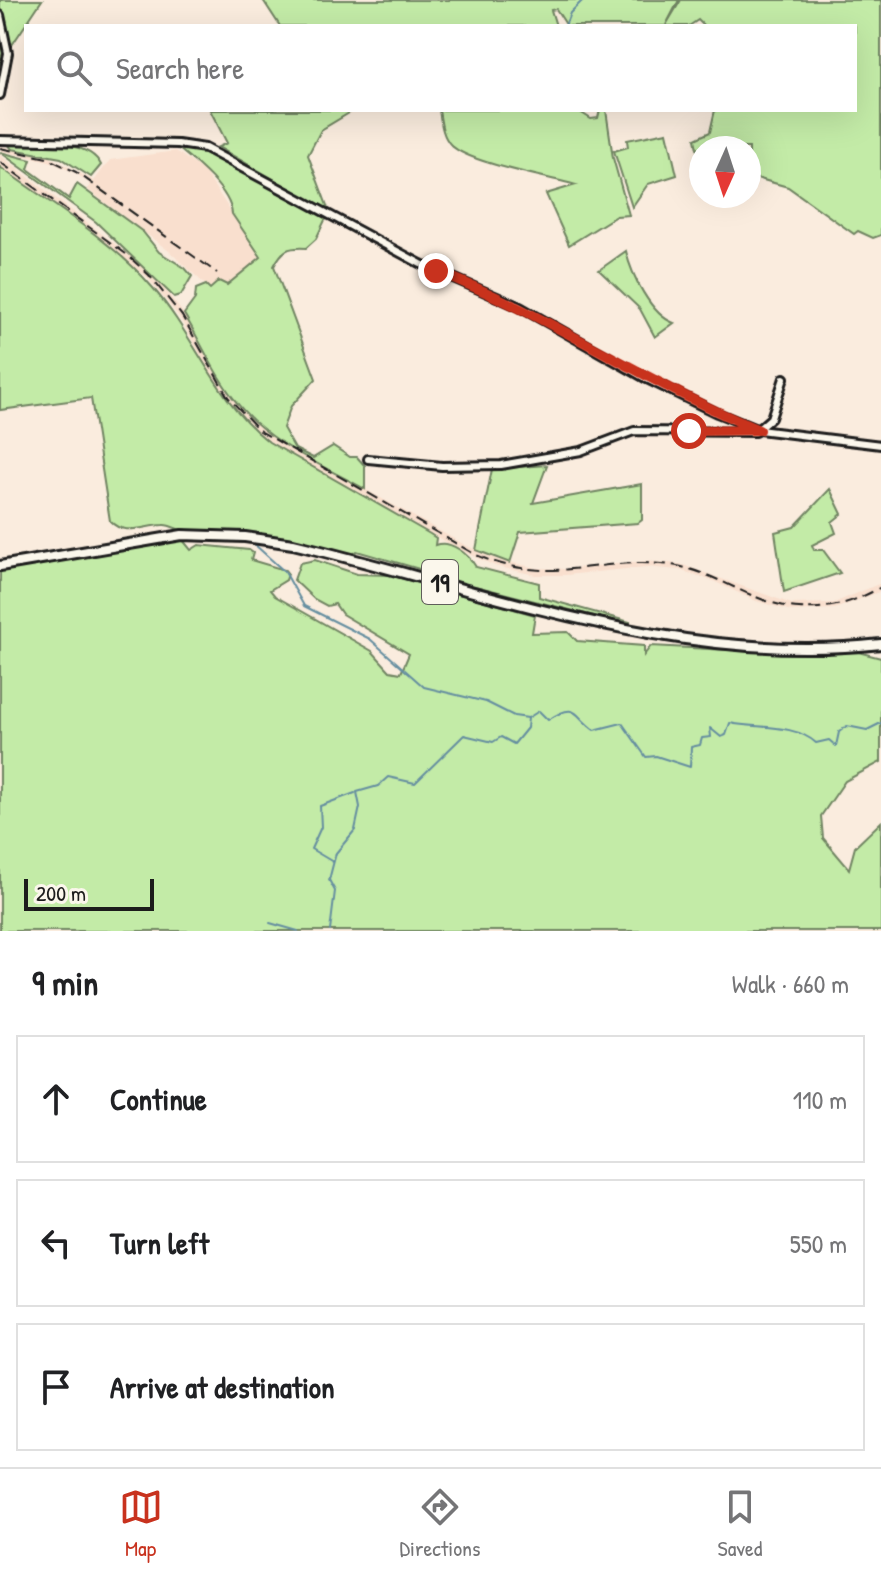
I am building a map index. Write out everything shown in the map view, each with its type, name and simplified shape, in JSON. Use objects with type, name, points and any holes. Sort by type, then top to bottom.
[{"type":"main road","name":"19","points":[[0,566],[157,538],[229,535],[293,544],[609,625],[687,640],[772,648],[881,644]]},
{"type":"street","points":[[0,15],[8,53],[0,95]]},
{"type":"street","points":[[0,140],[178,144],[205,148],[421,264],[499,297],[645,378],[759,430]]},
{"type":"street","points":[[759,430],[771,418],[784,378]]},
{"type":"street","points":[[368,459],[442,466],[501,465],[581,451],[634,431],[759,430],[881,445]]},
{"type":"shaded area","points":[[0,146],[50,157],[94,181],[110,160],[176,151],[204,171],[261,257],[227,285],[210,289],[169,251],[87,189],[91,185],[77,174],[49,161],[1,151]]},
{"type":"shaded area","points":[[0,155],[151,272],[184,314],[224,385],[253,421],[284,444],[465,545],[497,559],[536,568],[566,569],[646,561],[680,564],[792,604],[834,603],[881,583],[881,591],[835,609],[791,611],[756,601],[711,580],[679,570],[646,567],[535,575],[495,566],[462,551],[281,449],[248,426],[225,399],[179,317],[147,277],[0,167]]},
{"type":"green space","points":[[0,0],[42,0],[24,24],[0,63]]},
{"type":"green space","points":[[263,0],[679,0],[667,24],[566,24],[556,9],[551,10],[555,24],[279,24]]},
{"type":"green space","points":[[681,0],[881,0],[881,235],[873,238],[858,231],[854,234],[788,187],[761,179],[761,136],[701,136],[710,132],[715,112],[857,112],[857,24],[702,24],[698,20],[692,24],[667,24]]},
{"type":"green space","points":[[211,112],[351,112],[321,130],[308,155],[329,211],[218,147],[227,143]]},
{"type":"green space","points":[[439,112],[580,112],[591,119],[598,118],[600,112],[606,112],[613,158],[629,215],[616,216],[569,245],[546,194],[576,185],[474,158],[451,145],[442,129]]},
{"type":"green space","points":[[667,132],[677,175],[648,184],[632,207],[614,151],[628,147],[627,140]]},
{"type":"green space","points":[[8,144],[72,146],[94,156],[101,165],[91,177],[61,158],[12,149]]},
{"type":"green space","points":[[178,148],[193,149],[232,164],[330,218],[325,220],[316,239],[306,248],[287,250],[274,266],[316,379],[291,406],[283,428],[295,449],[313,458],[333,446],[350,457],[357,457],[365,466],[365,489],[297,452],[251,418],[223,383],[184,314],[195,299],[196,289],[206,285],[210,289],[219,281],[227,285],[261,257],[232,214],[219,186]]},
{"type":"green space","points":[[0,152],[31,160],[28,169],[69,199],[77,184],[143,232],[159,252],[192,276],[181,295],[174,297],[96,222]]},
{"type":"green space","points":[[0,167],[80,223],[137,271],[168,307],[235,408],[269,442],[430,534],[436,538],[435,545],[447,544],[459,549],[476,567],[539,583],[539,597],[630,622],[630,625],[431,575],[430,572],[357,551],[352,555],[270,538],[183,531],[166,525],[135,529],[116,526],[110,521],[91,398],[0,410]]},
{"type":"green space","points":[[626,251],[643,293],[658,312],[674,323],[655,337],[640,309],[599,270]]},
{"type":"green space","points":[[547,465],[533,503],[642,484],[642,520],[638,523],[520,532],[510,563],[476,550],[492,469]]},
{"type":"green space","points":[[830,489],[842,514],[832,522],[836,533],[812,545],[814,550],[823,550],[840,573],[784,592],[775,532],[794,527]]},
{"type":"green space","points":[[182,539],[191,550],[199,545],[249,550],[253,553],[251,560],[285,570],[288,574],[286,580],[270,590],[275,596],[372,651],[390,671],[401,673],[409,654],[342,614],[335,604],[327,606],[314,599],[294,580],[300,563],[315,560],[357,574],[390,575],[535,615],[532,633],[568,632],[577,641],[644,646],[644,655],[651,646],[805,654],[858,652],[881,658],[881,762],[845,781],[821,816],[823,838],[849,869],[855,847],[881,822],[881,931],[0,931],[0,570]]},
{"type":"waterway","points":[[566,24],[570,13],[583,0]]},
{"type":"waterway","points":[[254,544],[285,572],[304,606],[370,639],[424,687],[486,702],[514,716],[528,718]]},
{"type":"waterway","points":[[330,931],[335,891],[329,880],[336,853],[355,830],[360,807],[357,792],[378,786],[388,777],[415,783],[464,735],[493,742],[501,737],[514,744],[527,728],[528,718],[539,711],[548,720],[570,711],[594,730],[622,723],[646,757],[656,756],[690,767],[691,747],[700,745],[702,738],[711,737],[710,728],[721,737],[726,735],[730,723],[786,729],[816,743],[829,740],[836,746],[839,732],[847,726],[867,730],[881,723]]},
{"type":"waterway","points":[[333,862],[311,849],[321,827],[320,806],[355,793]]},
{"type":"waterway","points":[[270,923],[298,931]]},
{"type":"railway","points":[[0,148],[47,158],[76,172],[217,273]]},
{"type":"railway","points":[[0,162],[126,254],[149,275],[182,316],[228,397],[260,431],[476,555],[505,565],[531,569],[650,563],[677,566],[752,596],[799,608],[842,604],[881,587]]},
{"type":"route","points":[[436,271],[520,307],[645,378],[759,430],[689,431]]}]
